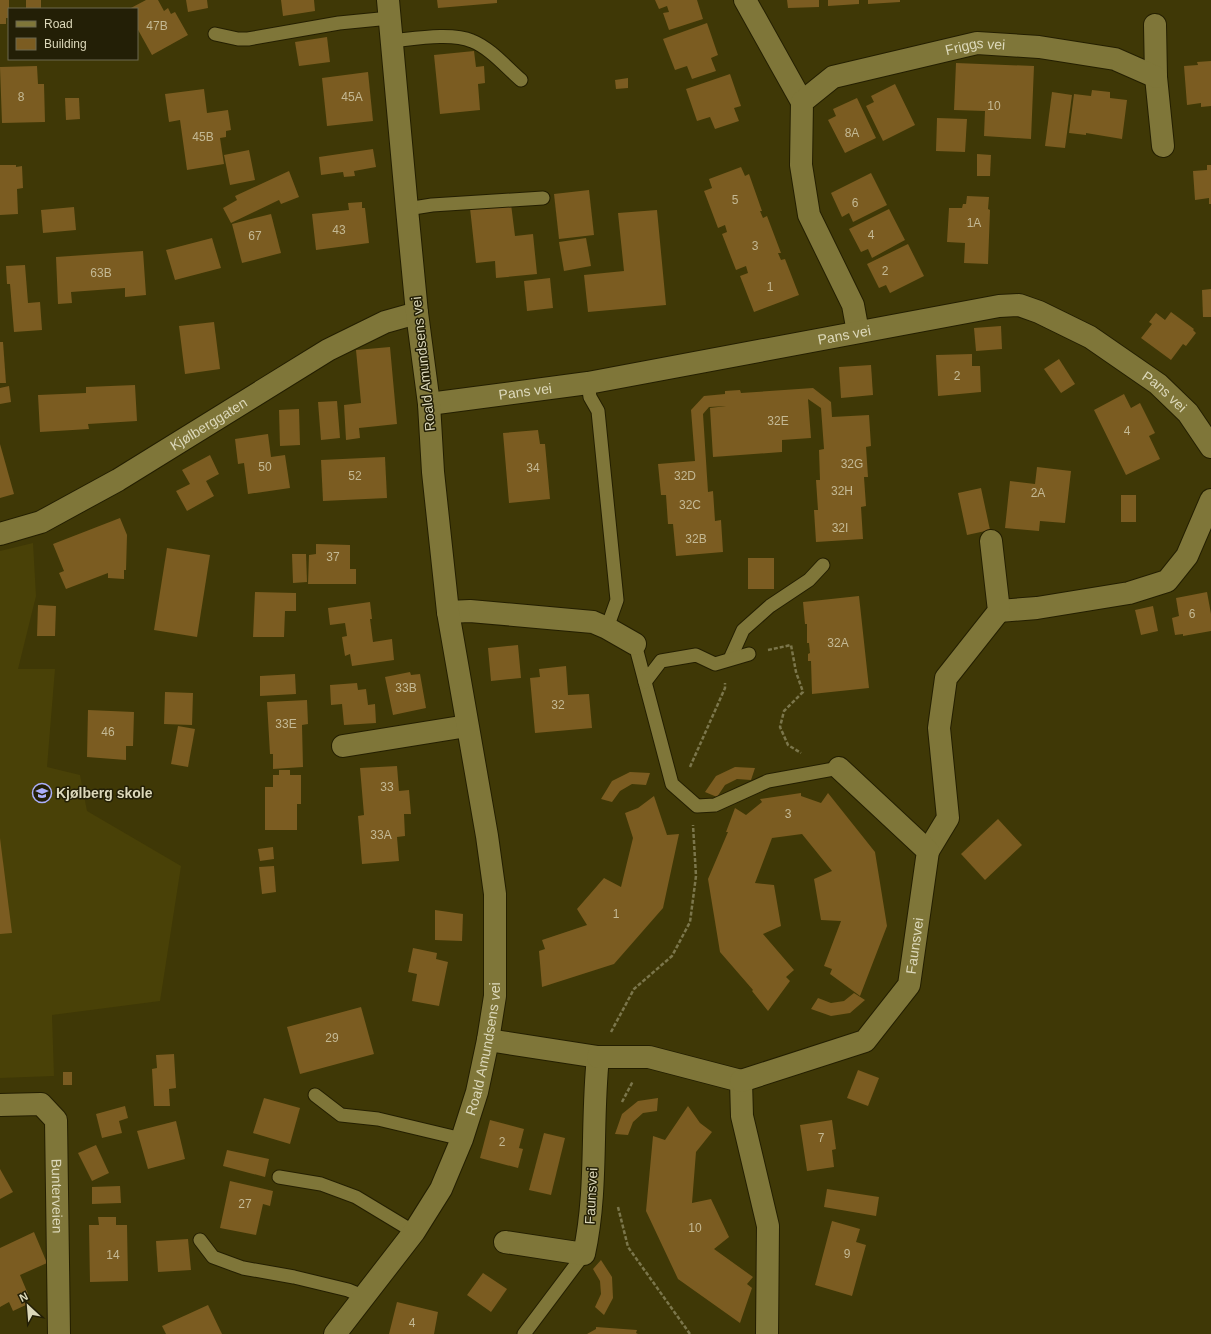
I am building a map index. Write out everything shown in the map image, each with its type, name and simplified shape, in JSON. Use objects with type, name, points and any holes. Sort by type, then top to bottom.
[{"type":"street","points":[[745,0],[802,102],[801,165],[809,215],[853,305],[858,332]]},
{"type":"street","name":"Roald Amundsens vei","points":[[335,1334],[414,1232],[441,1189],[462,1138],[477,1092],[488,1040],[495,996],[496,894],[448,612],[433,472],[429,404],[417,313],[389,9]]},
{"type":"street","points":[[1155,25],[1156,77],[1163,146]]},
{"type":"street","name":"Friggs vei","points":[[802,102],[833,77],[977,43],[1039,47],[1115,59],[1156,77]]},
{"type":"street","name":"Pans vei","points":[[429,404],[588,383],[998,306],[1019,305],[1039,312],[1090,337],[1158,384],[1188,413],[1211,448]]},
{"type":"street","name":"Kjølberggaten","points":[[0,534],[41,522],[118,480],[328,350],[385,322],[417,313]]},
{"type":"street","points":[[999,610],[1036,608],[1129,594],[1167,581],[1187,556],[1211,500]]},
{"type":"street","points":[[834,768],[928,851],[948,818],[939,728],[946,678],[999,610],[990,540]]},
{"type":"street","points":[[448,612],[470,611],[593,622],[635,644]]},
{"type":"street","points":[[343,746],[467,726]]},
{"type":"street","name":"Faunsvei","points":[[741,1081],[865,1041],[909,985],[928,851]]},
{"type":"street","points":[[488,1040],[598,1057],[649,1057],[741,1081],[742,1116],[768,1226],[767,1334]]},
{"type":"street","name":"Faunsvei","points":[[584,1254],[590,1224],[595,1085],[598,1057]]},
{"type":"street","name":"Bunterveien","points":[[0,1105],[41,1104],[56,1120],[59,1334]]},
{"type":"street","points":[[505,1242],[584,1254]]},
{"type":"lane","points":[[215,34],[238,39],[248,39],[339,23],[389,9]]},
{"type":"lane","points":[[391,41],[430,38],[459,38],[472,40],[485,49],[521,80]]},
{"type":"lane","points":[[407,209],[432,205],[543,198]]},
{"type":"lane","points":[[588,383],[590,397],[598,410],[617,600],[607,628]]},
{"type":"lane","points":[[726,660],[743,630],[770,606],[809,580],[823,565]]},
{"type":"lane","points":[[635,644],[672,784],[697,806],[715,805],[768,781],[834,768]]},
{"type":"lane","points":[[645,682],[661,661],[696,655],[715,664],[750,654]]},
{"type":"lane","points":[[315,1095],[341,1115],[378,1119],[462,1138]]},
{"type":"lane","points":[[279,1177],[321,1184],[356,1197],[414,1232]]},
{"type":"lane","points":[[200,1240],[213,1257],[243,1268],[302,1279],[348,1290],[365,1297]]},
{"type":"lane","points":[[524,1334],[584,1254]]},
{"type":"path","points":[[750,654],[791,645],[796,672],[803,692],[784,711],[780,727],[788,745],[834,768]]},
{"type":"path","points":[[680,791],[725,688],[726,660]]},
{"type":"path","points":[[598,1057],[634,989],[672,956],[690,922],[696,876],[693,823],[697,806]]},
{"type":"path","points":[[621,1104],[649,1057]]},
{"type":"path","points":[[617,1202],[628,1247],[690,1334]]},
{"type":"shaded area","name":"Kjølberg skole","points":[[33,543],[36,596],[18,669],[55,669],[47,767],[80,775],[87,811],[181,866],[160,1001],[52,1015],[54,1076],[0,1078],[0,551]]},
{"type":"building","points":[[0,0],[9,0],[8,18],[6,18],[6,24],[0,24]]},
{"type":"building","points":[[26,0],[41,0],[41,8],[26,8]]},
{"type":"building","points":[[146,0],[158,0],[164,11],[168,8],[171,14],[175,12],[188,35],[152,55],[138,30],[138,8],[131,8]]},
{"type":"building","points":[[186,0],[207,0],[208,8],[188,12]]},
{"type":"building","points":[[281,0],[314,0],[315,11],[283,16]]},
{"type":"building","points":[[437,0],[497,0],[497,3],[438,8]]},
{"type":"building","points":[[655,0],[697,0],[703,19],[669,30],[663,13],[669,12],[667,6],[659,9]]},
{"type":"building","points":[[787,0],[819,0],[819,7],[788,8]]},
{"type":"building","points":[[828,0],[859,0],[859,4],[828,6]]},
{"type":"building","points":[[868,0],[900,0],[900,2],[868,4]]},
{"type":"building","points":[[707,23],[718,55],[711,58],[716,71],[692,79],[687,66],[675,70],[663,39]]},
{"type":"building","points":[[327,37],[330,62],[299,66],[295,42]]},
{"type":"building","points":[[474,51],[476,67],[484,66],[485,83],[478,84],[480,110],[440,114],[434,55]]},
{"type":"building","points":[[1211,61],[1211,106],[1201,107],[1201,103],[1187,105],[1184,66],[1198,65],[1197,62]]},
{"type":"building","points":[[956,63],[1034,66],[1031,139],[984,136],[985,111],[954,110]]},
{"type":"building","points":[[37,66],[38,84],[44,84],[45,122],[2,123],[0,67]]},
{"type":"building","points":[[368,72],[373,121],[327,126],[322,78]]},
{"type":"building","points":[[730,74],[741,106],[734,108],[739,121],[715,129],[710,117],[697,121],[686,89]]},
{"type":"building","points":[[628,78],[628,88],[616,89],[615,80]]},
{"type":"building","points":[[895,84],[915,125],[883,141],[866,106],[874,102],[871,96]]},
{"type":"building","points":[[204,89],[207,113],[228,110],[231,130],[226,131],[226,137],[220,138],[224,164],[187,170],[180,120],[169,122],[165,94]]},
{"type":"building","points":[[1092,90],[1110,92],[1110,98],[1127,100],[1122,139],[1086,133],[1086,135],[1069,133],[1074,94],[1091,96]]},
{"type":"building","points":[[1052,92],[1072,95],[1065,148],[1045,146]]},
{"type":"building","points":[[65,98],[79,98],[80,119],[66,120]]},
{"type":"building","points":[[857,98],[876,138],[845,153],[828,120],[836,116],[833,109]]},
{"type":"building","points":[[937,118],[967,119],[965,152],[936,151]]},
{"type":"building","points":[[373,149],[376,167],[354,171],[355,176],[344,177],[343,172],[321,175],[319,157]]},
{"type":"building","points":[[249,150],[255,180],[230,185],[224,155]]},
{"type":"building","points":[[977,154],[991,155],[990,176],[977,176]]},
{"type":"building","points":[[0,165],[16,165],[16,167],[22,166],[23,188],[17,189],[18,214],[0,215]]},
{"type":"building","points":[[1207,165],[1211,165],[1211,204],[1209,204],[1209,198],[1195,200],[1193,171],[1207,170]]},
{"type":"building","points":[[741,167],[745,176],[749,174],[762,211],[760,211],[763,218],[767,216],[781,253],[778,253],[781,260],[785,259],[799,295],[754,312],[740,276],[748,273],[746,266],[736,270],[722,234],[727,232],[725,225],[718,228],[704,191],[712,188],[709,179]]},
{"type":"building","points":[[289,171],[299,197],[281,204],[279,200],[231,223],[223,208],[237,200],[235,196]]},
{"type":"building","points":[[871,173],[887,205],[853,222],[849,213],[842,217],[831,193]]},
{"type":"building","points":[[589,190],[594,235],[559,239],[554,194]]},
{"type":"building","points":[[967,196],[989,197],[988,264],[964,263],[965,243],[947,242],[949,208],[962,208],[963,204],[966,204]]},
{"type":"building","points":[[362,202],[362,208],[365,208],[369,243],[316,250],[312,214],[349,210],[348,203]]},
{"type":"building","points":[[511,204],[515,236],[533,234],[537,274],[496,278],[495,261],[476,263],[470,208]]},
{"type":"building","points":[[74,207],[76,230],[43,233],[41,210]]},
{"type":"building","points":[[889,209],[905,240],[872,258],[868,249],[861,252],[849,229]]},
{"type":"building","points":[[657,210],[666,305],[588,312],[584,275],[624,271],[618,213]]},
{"type":"building","points":[[271,214],[281,253],[242,263],[232,224]]},
{"type":"building","points":[[212,238],[221,268],[175,280],[166,250]]},
{"type":"building","points":[[586,238],[591,266],[564,271],[559,242]]},
{"type":"building","points":[[908,244],[924,276],[890,293],[886,285],[879,288],[867,264]]},
{"type":"building","points":[[143,251],[146,295],[125,297],[125,288],[71,292],[72,303],[58,304],[56,257]]},
{"type":"building","points":[[25,265],[28,303],[40,302],[42,330],[14,332],[10,284],[7,284],[6,266]]},
{"type":"building","points":[[550,278],[553,308],[527,311],[524,281]]},
{"type":"building","points":[[1211,289],[1211,317],[1203,317],[1202,290]]},
{"type":"building","points":[[1171,312],[1194,329],[1193,330],[1196,333],[1186,346],[1183,344],[1171,360],[1141,338],[1152,324],[1149,322],[1156,313],[1165,320]]},
{"type":"building","points":[[214,322],[220,369],[185,374],[179,326]]},
{"type":"building","points":[[1001,326],[1002,349],[976,351],[974,328]]},
{"type":"building","points":[[0,342],[3,342],[6,383],[0,383]]},
{"type":"building","points":[[390,347],[397,424],[359,428],[360,438],[346,440],[344,405],[361,403],[356,350]]},
{"type":"building","points":[[972,354],[972,366],[980,366],[981,392],[938,396],[936,355]]},
{"type":"building","points":[[1059,359],[1075,384],[1061,393],[1044,369]]},
{"type":"building","points":[[871,365],[873,395],[841,398],[839,367]]},
{"type":"building","points":[[135,385],[137,421],[88,424],[89,429],[40,432],[38,395],[86,393],[86,387]]},
{"type":"building","points":[[9,386],[11,402],[0,404],[0,388]]},
{"type":"building","points":[[813,388],[831,402],[832,417],[869,415],[871,446],[866,447],[868,477],[864,477],[866,506],[861,507],[863,539],[816,542],[814,510],[818,510],[816,480],[820,480],[819,450],[824,449],[821,408],[808,399],[811,438],[782,440],[782,452],[713,457],[710,408],[726,406],[709,407],[703,414],[708,492],[713,491],[715,521],[721,520],[723,552],[676,556],[673,524],[668,524],[666,495],[661,495],[658,464],[695,461],[691,410],[704,396],[725,394],[725,391],[740,390],[741,393]]},
{"type":"building","points":[[1124,394],[1131,408],[1140,403],[1155,433],[1149,436],[1160,459],[1126,475],[1094,410]]},
{"type":"building","points":[[337,401],[340,438],[321,440],[318,402]]},
{"type":"building","points":[[299,409],[300,445],[280,446],[279,410]]},
{"type":"building","points":[[538,430],[540,444],[545,444],[550,499],[509,503],[503,433]]},
{"type":"building","points":[[268,434],[271,457],[285,455],[290,488],[248,494],[244,463],[238,464],[235,439]]},
{"type":"building","points":[[0,444],[14,494],[0,498]]},
{"type":"building","points":[[210,455],[219,474],[206,481],[214,496],[187,511],[176,491],[190,484],[182,470]]},
{"type":"building","points":[[385,457],[387,498],[323,501],[321,460]]},
{"type":"building","points":[[1037,467],[1071,471],[1065,523],[1040,521],[1039,531],[1005,528],[1010,481],[1035,484]]},
{"type":"building","points":[[981,488],[990,530],[967,535],[958,493]]},
{"type":"building","points":[[1121,495],[1136,495],[1136,522],[1121,522]]},
{"type":"building","points":[[120,518],[127,535],[126,570],[124,570],[124,579],[108,578],[108,573],[66,589],[59,573],[64,571],[53,544]]},
{"type":"building","points":[[316,544],[350,545],[350,569],[356,569],[356,584],[308,584],[309,555],[316,554]]},
{"type":"building","points":[[167,548],[210,555],[197,637],[154,630]]},
{"type":"building","points":[[292,554],[306,554],[307,582],[293,583]]},
{"type":"building","points":[[748,558],[774,558],[774,589],[748,589]]},
{"type":"building","points":[[255,592],[296,593],[296,611],[285,611],[284,637],[253,637]]},
{"type":"building","points":[[1207,592],[1211,614],[1211,631],[1183,636],[1183,634],[1175,635],[1172,618],[1179,616],[1176,598]]},
{"type":"building","points":[[859,596],[869,688],[812,694],[811,661],[808,661],[808,654],[810,653],[809,643],[807,643],[807,624],[805,624],[803,602]]},
{"type":"building","points":[[370,602],[372,619],[370,619],[373,642],[392,639],[394,660],[352,666],[350,654],[345,656],[342,637],[347,636],[345,623],[330,625],[328,608]]},
{"type":"building","points":[[38,605],[56,606],[55,636],[37,636]]},
{"type":"building","points":[[1153,606],[1158,631],[1141,635],[1135,610]]},
{"type":"building","points":[[518,645],[521,678],[491,681],[488,648]]},
{"type":"building","points":[[566,666],[568,695],[589,694],[592,728],[535,733],[530,678],[540,677],[539,669]]},
{"type":"building","points":[[410,672],[411,675],[420,674],[426,708],[393,715],[385,677]]},
{"type":"building","points":[[295,674],[296,694],[260,696],[260,676]]},
{"type":"building","points":[[357,683],[358,690],[366,689],[368,705],[375,704],[376,723],[344,725],[342,704],[331,705],[330,685]]},
{"type":"building","points":[[165,692],[193,693],[192,725],[164,724]]},
{"type":"building","points":[[307,700],[308,724],[302,725],[303,767],[273,769],[273,754],[270,754],[267,702]]},
{"type":"building","points":[[88,710],[134,712],[133,746],[126,746],[126,760],[87,757]]},
{"type":"building","points":[[178,726],[195,729],[188,767],[171,764]]},
{"type":"building","points":[[397,766],[399,791],[409,790],[411,814],[404,814],[405,836],[397,837],[399,861],[362,864],[358,816],[364,815],[360,768]]},
{"type":"building","points":[[735,767],[755,768],[751,780],[737,779],[725,785],[717,797],[705,792],[716,776]]},
{"type":"building","points":[[279,770],[290,770],[290,775],[301,775],[301,804],[297,804],[297,830],[265,830],[265,787],[273,787],[273,775],[279,775]]},
{"type":"building","points":[[630,772],[650,773],[646,785],[632,784],[620,791],[612,802],[601,799],[612,781]]},
{"type":"building","points":[[801,793],[801,796],[821,803],[828,793],[875,852],[887,926],[860,996],[830,974],[832,969],[824,966],[841,921],[821,920],[814,879],[832,871],[802,834],[772,838],[755,883],[774,885],[781,926],[763,934],[794,970],[786,977],[790,981],[768,1011],[752,991],[753,990],[720,952],[708,879],[728,832],[726,832],[735,808],[746,815],[762,802],[760,799]]},
{"type":"building","points":[[654,796],[667,835],[679,834],[663,908],[614,964],[542,987],[539,951],[545,949],[542,940],[587,925],[577,909],[604,878],[621,887],[633,838],[625,813],[638,808]]},
{"type":"building","points":[[998,819],[1022,845],[985,880],[961,854]]},
{"type":"building","points":[[0,838],[12,933],[0,934]]},
{"type":"building","points":[[273,847],[274,859],[260,861],[258,849]]},
{"type":"building","points":[[274,866],[276,892],[262,894],[259,867]]},
{"type":"building","points":[[435,910],[463,914],[462,941],[435,940]]},
{"type":"building","points":[[413,948],[437,953],[436,959],[448,962],[439,1006],[412,1001],[417,974],[408,972]]},
{"type":"building","points":[[854,993],[865,1000],[850,1013],[831,1016],[811,1009],[818,998],[831,1003],[844,1001]]},
{"type":"building","points":[[361,1007],[374,1054],[300,1074],[287,1027]]},
{"type":"building","points":[[174,1054],[176,1088],[169,1089],[170,1106],[154,1106],[152,1069],[157,1068],[156,1055]]},
{"type":"building","points":[[858,1070],[879,1078],[868,1106],[847,1098]]},
{"type":"building","points":[[63,1072],[72,1072],[72,1085],[63,1085]]},
{"type":"building","points":[[264,1098],[300,1108],[290,1144],[253,1133]]},
{"type":"building","points":[[658,1098],[657,1111],[643,1113],[633,1122],[628,1135],[615,1134],[622,1114],[638,1101]]},
{"type":"building","points":[[125,1106],[128,1118],[119,1121],[122,1133],[102,1138],[96,1114]]},
{"type":"building","points":[[688,1106],[700,1123],[712,1132],[696,1152],[692,1203],[711,1199],[729,1237],[714,1249],[753,1277],[747,1284],[752,1288],[740,1323],[678,1279],[646,1211],[653,1136],[665,1140]]},
{"type":"building","points":[[490,1120],[524,1129],[519,1148],[523,1149],[518,1168],[480,1158]]},
{"type":"building","points":[[832,1120],[836,1149],[832,1150],[834,1167],[807,1171],[800,1125]]},
{"type":"building","points":[[176,1121],[185,1159],[148,1169],[137,1131]]},
{"type":"building","points":[[544,1133],[565,1138],[551,1195],[529,1190]]},
{"type":"building","points":[[96,1145],[109,1173],[92,1181],[78,1153]]},
{"type":"building","points":[[227,1150],[269,1159],[265,1177],[223,1166]]},
{"type":"building","points":[[0,1169],[13,1192],[0,1199]]},
{"type":"building","points":[[230,1181],[273,1191],[270,1206],[263,1204],[256,1235],[220,1228]]},
{"type":"building","points":[[120,1186],[121,1203],[92,1204],[92,1187]]},
{"type":"building","points":[[827,1189],[879,1197],[876,1216],[824,1207]]},
{"type":"building","points":[[98,1217],[116,1217],[116,1225],[127,1225],[128,1281],[90,1282],[89,1225],[99,1225]]},
{"type":"building","points":[[832,1221],[860,1229],[856,1242],[866,1245],[852,1296],[815,1285]]},
{"type":"building","points":[[34,1232],[47,1263],[20,1275],[28,1294],[25,1296],[28,1304],[13,1311],[9,1302],[0,1307],[0,1248]]},
{"type":"building","points":[[188,1239],[191,1270],[158,1272],[156,1241]]},
{"type":"building","points":[[601,1260],[612,1277],[613,1298],[604,1315],[595,1307],[601,1294],[600,1281],[593,1269]]},
{"type":"building","points":[[483,1273],[507,1289],[491,1312],[467,1295]]},
{"type":"building","points":[[397,1302],[438,1312],[434,1334],[389,1334]]},
{"type":"building","points":[[208,1305],[222,1334],[166,1334],[162,1326]]},
{"type":"building","points":[[596,1327],[637,1330],[636,1333],[638,1334],[587,1334],[596,1329]]},
{"type":"place","name":"Kjølberg skole","points":[[42,793]]}]
